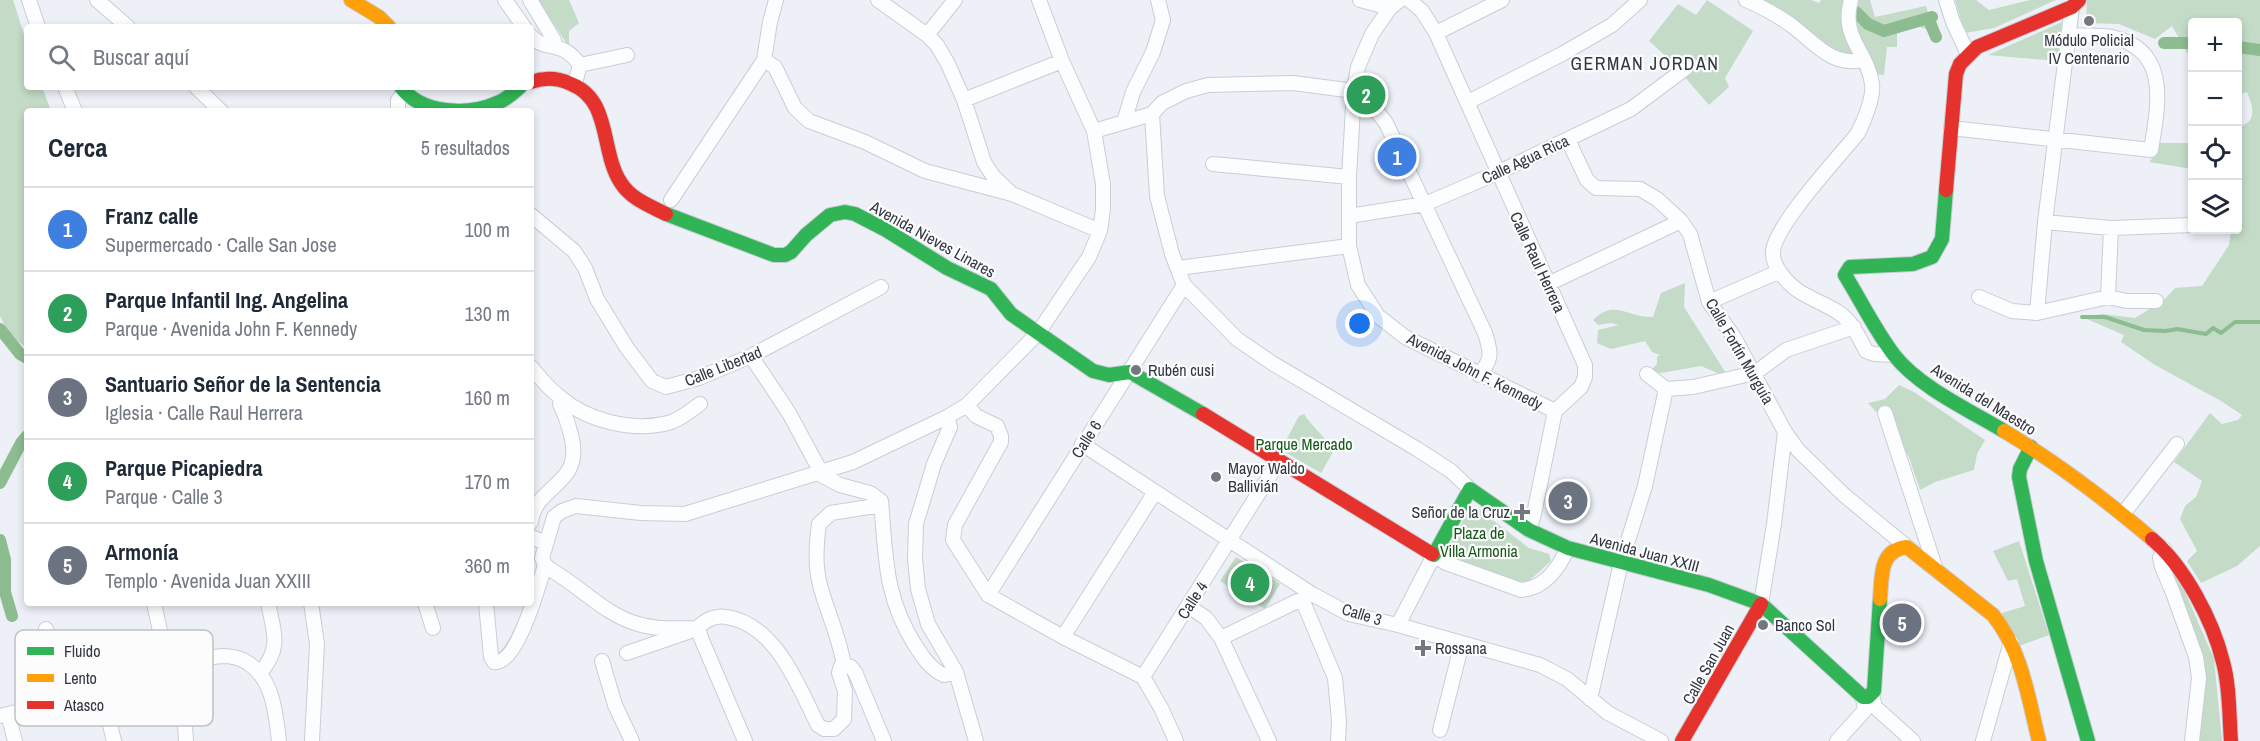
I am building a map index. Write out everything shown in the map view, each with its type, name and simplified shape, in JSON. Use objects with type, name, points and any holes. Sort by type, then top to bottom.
[{"type":"main road","points":[[351,0],[380,17],[386,24]]},
{"type":"main road","points":[[1968,54],[2076,3]]},
{"type":"main road","name":"Avenida del Maestro","points":[[1968,54],[1956,74],[1942,239],[1937,251],[1930,259],[1909,265],[1850,267],[1845,275],[1894,355],[1910,371],[1937,391],[2031,447],[2123,514],[2164,549],[2186,577],[2215,637],[2224,664],[2231,741]]},
{"type":"main road","points":[[534,80],[556,79],[575,83]]},
{"type":"main road","name":"Avenida Nieves Linares","points":[[575,83],[587,92],[602,119],[615,170],[623,186],[631,194],[664,212],[774,255],[785,255],[791,252],[830,215],[844,212],[855,214],[886,230],[947,268],[991,289],[1011,314],[1101,374],[1130,372]]},
{"type":"main road","points":[[402,90],[408,98],[430,107],[445,108]]},
{"type":"main road","points":[[484,108],[495,105],[516,90]]},
{"type":"main road","points":[[1130,372],[1434,555],[1470,489]]},
{"type":"main road","points":[[2031,447],[2020,469],[2019,477],[2036,561],[2088,741]]},
{"type":"main road","name":"Avenida Juan XXIII","points":[[1470,489],[1528,530],[1568,548],[1709,585],[1761,604],[1868,696]]},
{"type":"main road","points":[[1868,696],[1881,615],[1882,574],[1888,554],[1896,548],[1907,547],[2004,626],[2011,642],[2039,741]]},
{"type":"main road","name":"Calle San Juan","points":[[1682,741],[1761,604]]},
{"type":"street","points":[[29,0],[37,24]]},
{"type":"street","points":[[97,0],[125,24]]},
{"type":"street","points":[[505,0],[522,24]]},
{"type":"street","points":[[530,0],[554,40],[555,46]]},
{"type":"street","points":[[671,200],[764,60],[776,0]]},
{"type":"street","points":[[878,0],[927,35],[937,45],[964,100],[984,162],[993,176],[1012,194]]},
{"type":"street","points":[[927,35],[955,0]]},
{"type":"street","points":[[534,593],[544,565],[542,558],[554,517],[562,511],[576,506],[641,513],[684,514],[853,462],[967,405],[1038,333],[1089,256],[1100,231],[1103,209],[1103,184],[1094,131],[1062,61],[1039,0]]},
{"type":"street","points":[[1124,122],[1133,92],[1153,52],[1163,20],[1158,0]]},
{"type":"street","points":[[1360,0],[1395,4]]},
{"type":"street","name":"Calle Raul Herrera","points":[[1409,0],[1422,11],[1436,33],[1585,365],[1586,377],[1574,395],[1555,411]]},
{"type":"street","points":[[1436,33],[1502,0]]},
{"type":"street","points":[[1468,102],[1562,54],[1612,25],[1640,0]]},
{"type":"street","points":[[1746,0],[1769,10],[1791,25],[1817,48],[1837,60],[1850,63],[1863,60]]},
{"type":"street","points":[[1851,0],[1848,11],[1850,32],[1873,85],[1866,117],[1858,134],[1785,222],[1775,239],[1772,254],[1778,272],[1798,291],[1837,310],[1854,327],[1866,351],[1874,354],[1894,355]]},
{"type":"street","points":[[1946,0],[1953,22],[1968,54]]},
{"type":"street","points":[[2037,313],[2055,140],[2076,3]]},
{"type":"street","name":"Avenida John F. Kennedy","points":[[1395,4],[1372,34],[1358,67],[1354,91],[1349,177],[1349,246],[1358,285],[1378,316],[1405,337],[1555,411]]},
{"type":"street","points":[[1952,128],[2151,150],[2156,115],[2157,78],[2154,68],[2142,54],[2125,41],[2110,37],[2070,35]]},
{"type":"street","points":[[534,39],[538,43],[564,48],[580,65]]},
{"type":"street","points":[[580,65],[627,55]]},
{"type":"street","points":[[764,60],[775,67],[795,108],[809,121],[866,142],[925,171],[1012,194],[1100,231]]},
{"type":"street","points":[[964,100],[1062,61]]},
{"type":"street","points":[[575,83],[580,65]]},
{"type":"street","name":"Calle Agua Rica","points":[[1349,216],[1425,204],[1497,173],[1631,109],[1686,68]]},
{"type":"street","points":[[1094,131],[1152,114],[1162,103],[1186,91],[1208,85],[1293,83],[1354,91]]},
{"type":"street","points":[[66,90],[74,108]]},
{"type":"street","points":[[199,90],[218,108]]},
{"type":"street","points":[[398,108],[402,90]]},
{"type":"street","points":[[1353,108],[1376,110],[1386,123],[1425,204],[1491,350],[1488,364],[1479,375]]},
{"type":"street","name":"Avenida Juan XXIII","points":[[1152,114],[1157,196],[1172,254],[1184,285],[1237,339],[1272,363],[1417,449],[1451,471],[1470,489]]},
{"type":"street","name":"Calle Fortín Murguía","points":[[1568,140],[1587,180],[1596,188],[1640,189],[1657,199],[1681,221],[1690,234],[1709,302],[1755,373],[1785,432],[1798,450],[1844,495],[1907,547]]},
{"type":"street","points":[[1213,164],[1349,177]]},
{"type":"street","name":"Calle Libertad","points":[[534,218],[574,251],[585,268],[597,299],[627,348],[652,381],[666,387],[752,356],[881,286]]},
{"type":"street","points":[[1548,284],[1681,221]]},
{"type":"street","points":[[2045,222],[2111,228],[2188,225]]},
{"type":"street","points":[[2108,297],[2111,228]]},
{"type":"street","points":[[1178,268],[1349,246]]},
{"type":"street","points":[[1709,302],[1778,272]]},
{"type":"street","name":"Calle 6","points":[[988,595],[1184,285]]},
{"type":"street","points":[[1979,297],[2012,311],[2037,313],[2108,297],[2127,301],[2156,301]]},
{"type":"street","points":[[1647,374],[1666,388],[1693,387],[1755,373],[1786,350],[1854,327]]},
{"type":"street","points":[[752,356],[789,413],[823,476],[831,481],[877,496],[881,505],[884,559],[890,591],[901,620],[920,654],[933,668],[944,675],[956,672]]},
{"type":"street","points":[[534,370],[561,399],[594,417],[631,426],[670,422],[700,404]]},
{"type":"street","points":[[1590,699],[1621,563],[1646,486],[1666,388]]},
{"type":"street","points":[[534,507],[565,476],[571,467],[575,453],[569,422],[560,404],[561,399]]},
{"type":"street","points":[[967,405],[976,416],[997,426],[1002,436],[1001,442],[955,525],[953,540],[958,550],[988,595],[1063,637],[1143,677],[1176,741]]},
{"type":"street","points":[[1528,530],[1534,514],[1555,411]]},
{"type":"street","points":[[1885,413],[1936,570]]},
{"type":"street","points":[[947,417],[950,427],[934,464],[916,524],[915,559],[918,589],[928,624],[956,672],[976,741]]},
{"type":"street","points":[[1761,604],[1774,524],[1785,432]]},
{"type":"street","name":"Calle 3","points":[[1082,444],[1230,540],[1307,597],[1349,614],[1398,625],[1540,665],[1568,680],[1608,713],[1661,741]]},
{"type":"street","points":[[2123,514],[2177,444]]},
{"type":"street","name":"Calle 4","points":[[1143,677],[1279,461]]},
{"type":"street","points":[[1063,637],[1155,492]]},
{"type":"street","points":[[844,665],[839,640],[820,587],[816,552],[819,524],[831,513],[881,505]]},
{"type":"street","points":[[534,538],[546,543]]},
{"type":"street","points":[[1398,625],[1434,555],[1446,563],[1521,590],[1531,589],[1548,578],[1560,564],[1568,548]]},
{"type":"street","points":[[2164,549],[2160,558],[2162,567],[2196,657],[2199,678],[2192,741]]},
{"type":"street","points":[[544,565],[615,614],[636,624],[657,628],[698,628]]},
{"type":"street","points":[[1221,638],[1307,597],[1335,678],[1339,721],[1338,741]]},
{"type":"street","points":[[155,606],[162,630]]},
{"type":"street","points":[[260,673],[271,660],[274,651],[274,629],[269,606]]},
{"type":"street","points":[[311,606],[317,644],[312,741]]},
{"type":"street","points":[[426,606],[433,628]]},
{"type":"street","points":[[486,606],[491,657],[494,662],[499,663],[514,650],[530,606]]},
{"type":"street","points":[[1188,606],[1206,618],[1221,638],[1269,741]]},
{"type":"street","points":[[627,653],[664,642],[722,616],[743,621],[762,635],[788,665],[818,725],[824,729],[834,729],[844,719],[845,691],[839,673],[841,666],[844,665]]},
{"type":"street","points":[[698,628],[745,741]]},
{"type":"street","points":[[1983,741],[2011,642]]},
{"type":"street","points":[[1440,730],[1462,643]]},
{"type":"street","points":[[213,659],[231,656],[247,662],[260,673],[269,689],[276,712],[279,741]]},
{"type":"street","points":[[602,662],[615,705],[632,741]]},
{"type":"street","points":[[844,665],[851,667],[855,672],[884,741]]},
{"type":"street","points":[[1837,741],[1865,710],[1868,696]]},
{"type":"street","points":[[1868,696],[1875,707],[1913,741]]},
{"type":"street","points":[[4,715],[15,741]]},
{"type":"street","points":[[110,726],[114,741]]},
{"type":"street","points":[[184,726],[186,741]]},
{"type":"green space","points":[[0,0],[13,0],[24,35],[24,90],[43,90],[50,108],[24,108],[24,346],[10,336],[0,316]]},
{"type":"green space","points":[[538,0],[569,0],[579,23],[569,31],[569,47]]},
{"type":"green space","points":[[1707,0],[1753,31],[1725,78],[1729,87],[1709,105],[1669,59],[1649,41],[1678,4],[1696,15]]},
{"type":"green space","points":[[1747,0],[1811,0],[1819,3],[1821,0],[1870,0],[1875,17],[1926,6],[1936,37],[1926,29],[1912,24],[1897,33],[1897,47],[1887,47],[1884,75],[1871,74],[1869,61],[1834,64],[1765,8]]},
{"type":"green space","points":[[1955,0],[1976,0],[1989,10],[2030,0],[2056,0],[1994,28],[1965,33]]},
{"type":"green space","points":[[2087,0],[2260,0],[2260,546],[2237,566],[2201,583],[2187,561],[2197,551],[2180,519],[2185,506],[2196,497],[2202,481],[2174,462],[2210,413],[2222,424],[2238,420],[2242,415],[2155,365],[2121,342],[2124,335],[2082,317],[2102,314],[2135,318],[2163,301],[2175,288],[2202,286],[2229,245],[2230,234],[2242,234],[2242,126],[2249,122],[2252,113],[2247,92],[2242,94],[2242,18],[2188,18],[2188,54],[2172,26],[2155,39],[2119,24],[2086,23]]},
{"type":"green space","points":[[2062,22],[2058,61],[1988,55]]},
{"type":"green space","points":[[2159,143],[2188,143],[2188,168],[2149,162],[2157,153]]},
{"type":"green space","points":[[1685,283],[1684,307],[1729,378],[1701,366],[1661,373],[1649,372],[1657,364],[1657,357],[1660,355],[1652,352],[1645,341],[1611,349],[1597,343],[1598,330],[1619,325],[1611,323],[1598,325],[1593,320],[1601,314],[1608,310],[1615,310],[1653,317],[1661,293]]},
{"type":"green space","points":[[1899,385],[1914,392],[1985,440],[1977,454],[1974,470],[1935,482],[1920,490],[1889,410],[1878,414],[1868,403],[1885,399]]},
{"type":"green space","name":"Parque Mercado","points":[[1304,414],[1334,450],[1321,473],[1281,450],[1299,416]]},
{"type":"green space","name":"Plaza de Villa Armonia","points":[[1476,507],[1529,548],[1549,554],[1551,561],[1529,581],[1522,582],[1450,560],[1446,552],[1469,509]]},
{"type":"green space","points":[[2019,541],[2049,635],[2019,646],[1999,614],[2025,606],[2017,579],[2008,581],[1993,551]]},
{"type":"green space","points":[[1236,557],[1280,584],[1265,609],[1220,581]]},
{"type":"green space","points":[[2166,563],[2182,585],[2214,659],[2222,741],[2197,741],[2203,693]]},
{"type":"waterway","points":[[1856,12],[1868,24],[1884,31],[1932,17],[1929,20],[1936,37]]},
{"type":"waterway","points":[[2164,43],[2188,43]]},
{"type":"waterway","points":[[2242,48],[2260,50]]},
{"type":"waterway","points":[[2082,317],[2105,317],[2144,330],[2177,329],[2206,334],[2213,328],[2221,333],[2235,322],[2260,322]]},
{"type":"waterway","points":[[0,329],[24,356]]},
{"type":"waterway","points":[[0,483],[24,440]]},
{"type":"waterway","points":[[0,540],[5,560],[5,592],[12,616]]},
{"type":"traffic: fast","points":[[404,90],[420,103],[437,108]]},
{"type":"traffic: fast","points":[[481,108],[497,103],[516,90]]},
{"type":"traffic: fast","points":[[1946,190],[1942,239],[1932,257],[1913,264],[1850,267],[1845,275],[1881,336],[1904,367],[1945,397],[2004,431]]},
{"type":"traffic: fast","points":[[666,214],[774,255],[785,255],[791,252],[806,235],[830,215],[845,212],[855,214],[886,230],[947,268],[991,289],[1011,314],[1093,371],[1109,375],[1130,372],[1203,414]]},
{"type":"traffic: fast","points":[[2031,447],[2020,469],[2019,477],[2036,561],[2088,741]]},
{"type":"traffic: fast","points":[[1432,554],[1434,555],[1470,489],[1529,530],[1568,548],[1709,585],[1761,604],[1863,697],[1868,697],[1874,691],[1880,599]]},
{"type":"traffic: slow","points":[[351,0],[379,17],[386,24]]},
{"type":"traffic: slow","points":[[2004,431],[2043,455],[2152,539]]},
{"type":"traffic: slow","points":[[1880,599],[1882,573],[1887,559],[1891,553],[1907,547],[1993,615],[2011,644],[2023,675],[2039,741]]},
{"type":"traffic: jam","points":[[1946,190],[1956,74],[1960,64],[1977,47],[2072,7],[2079,0]]},
{"type":"traffic: jam","points":[[534,81],[541,79],[561,80],[584,92],[593,102],[599,114],[610,157],[625,189],[635,198],[666,214]]},
{"type":"traffic: jam","points":[[1203,414],[1432,554]]},
{"type":"traffic: jam","points":[[2152,539],[2176,564],[2205,612],[2212,629],[2227,681],[2231,741]]},
{"type":"traffic: jam","points":[[1682,741],[1761,604]]},
{"type":"place","name":"Módulo Policial IV Centenario","points":[[2089,21]]},
{"type":"place","name":"Parque Infantil Ing. Angelina","points":[[1366,95]]},
{"type":"place","name":"Franz calle","points":[[1397,157]]},
{"type":"place","name":"Rubén cusi","points":[[1136,370]]},
{"type":"place","name":"Mayor Waldo Ballivián","points":[[1216,477]]},
{"type":"place","name":"Santuario Señor de la Sentencia","points":[[1568,501]]},
{"type":"place","name":"Señor de la Cruz","points":[[1522,512]]},
{"type":"place","name":"Parque Picapiedra","points":[[1250,583]]},
{"type":"place","name":"Armonía","points":[[1902,623]]},
{"type":"place","name":"Banco Sol","points":[[1763,625]]},
{"type":"place","name":"Rossana","points":[[1423,648]]},
{"type":"district","name":"GERMAN JORDAN","points":[[1645,63]]}]
